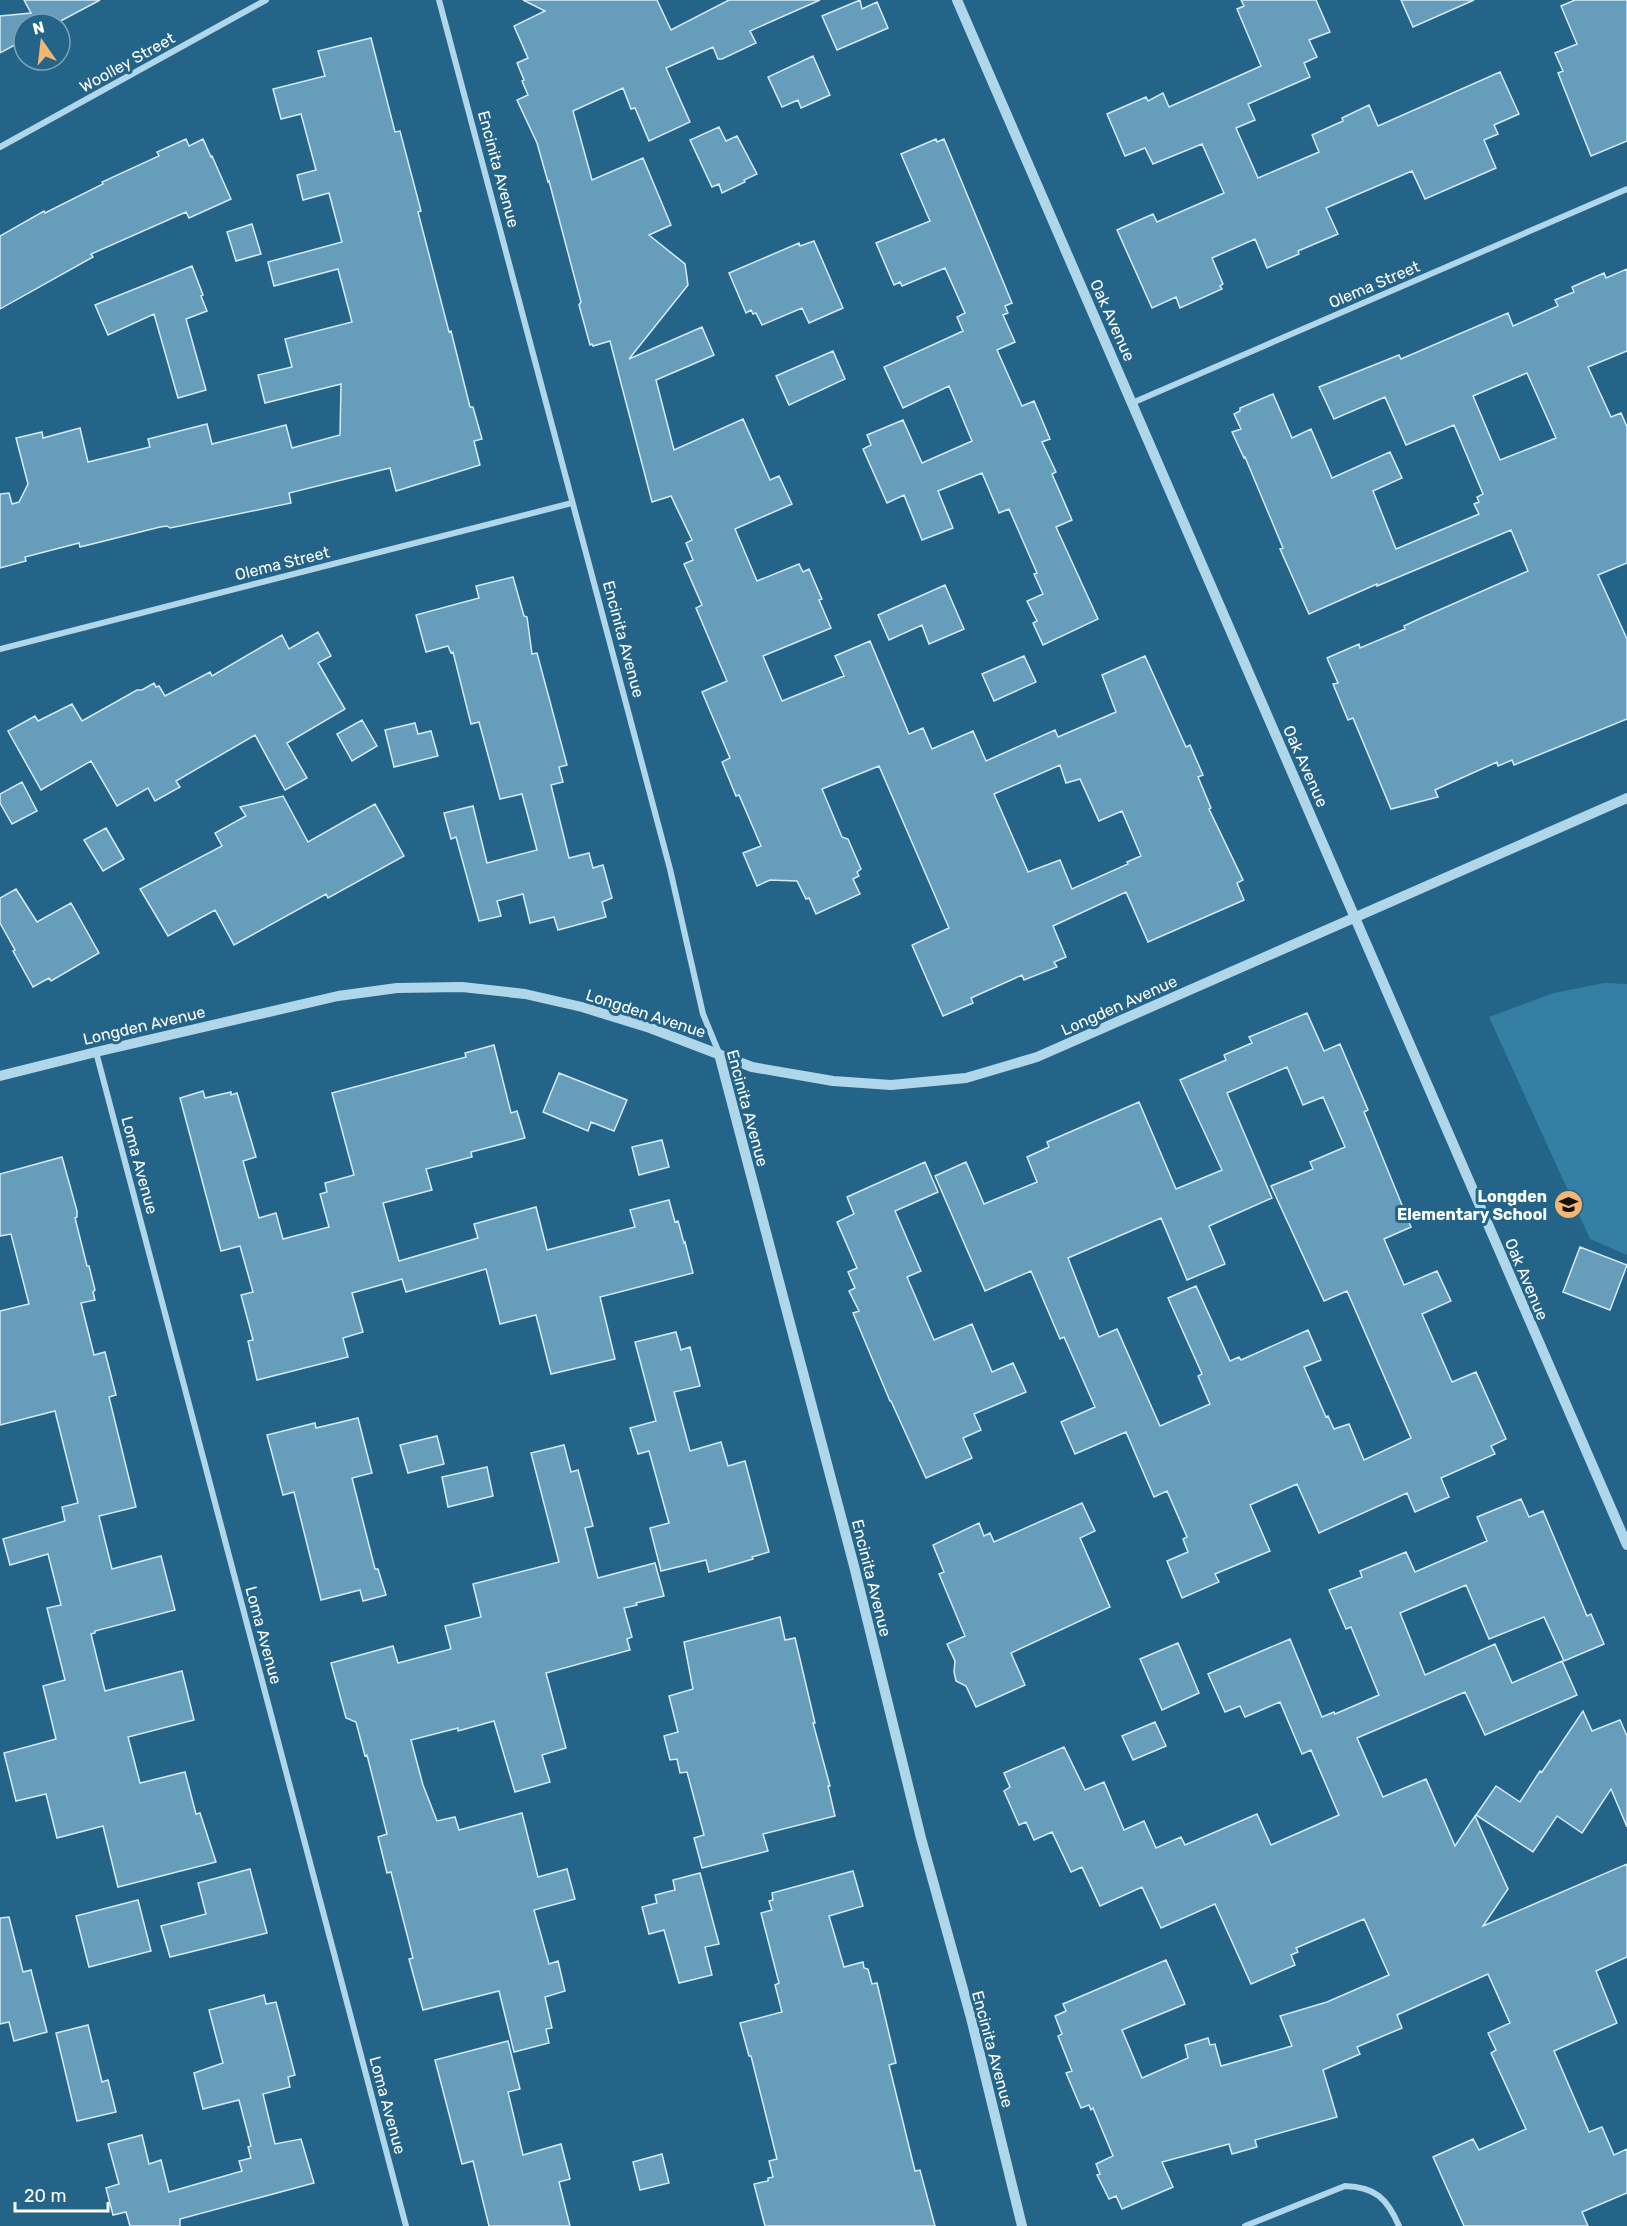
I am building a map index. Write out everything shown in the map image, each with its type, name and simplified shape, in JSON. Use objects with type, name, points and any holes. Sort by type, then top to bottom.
[{"type":"street","name":"Woolley Street","points":[[0,147],[266,0]]},
{"type":"street","name":"Encinita Avenue","points":[[439,0],[670,869],[703,1014],[719,1054],[854,1566],[921,1838],[971,2018],[1022,2226]]},
{"type":"street","name":"Oak Avenue","points":[[957,0],[1627,1545]]},
{"type":"street","name":"Olema Street","points":[[1132,403],[1627,189]]},
{"type":"street","name":"Olema Street","points":[[0,649],[572,503]]},
{"type":"street","name":"Longden Avenue","points":[[0,1076],[338,996],[397,988],[462,987],[525,994],[582,1007],[650,1028],[752,1067],[833,1081],[891,1085],[966,1078],[1037,1057],[1627,798]]},
{"type":"street","name":"Loma Avenue","points":[[96,1052],[406,2226]]},
{"type":"street","points":[[1245,2226],[1345,2186],[1362,2187],[1377,2193],[1392,2210],[1399,2226]]},
{"type":"shaded area","points":[[1604,983],[1627,984],[1627,1255],[1590,1239],[1489,1017],[1554,993]]},
{"type":"building","points":[[24,0],[100,0],[72,15],[72,12],[30,12]]},
{"type":"building","points":[[523,0],[657,0],[671,30],[729,0],[820,0],[750,31],[756,43],[722,59],[718,59],[713,47],[666,68],[690,122],[649,141],[635,108],[631,109],[623,88],[573,111],[592,180],[643,158],[671,225],[649,235],[685,264],[688,285],[629,359],[702,327],[714,355],[656,380],[674,450],[743,419],[770,480],[779,476],[792,504],[735,529],[757,581],[799,564],[803,572],[809,569],[831,628],[763,656],[782,701],[844,676],[835,656],[870,641],[909,734],[923,728],[932,749],[973,731],[986,761],[1055,730],[1058,737],[1116,712],[1102,675],[1145,656],[1186,747],[1190,745],[1203,775],[1198,777],[1211,808],[1209,809],[1243,880],[1237,883],[1244,900],[1148,942],[1126,892],[1053,926],[1066,957],[1054,962],[1057,967],[1024,980],[1022,975],[971,998],[973,1003],[943,1016],[912,945],[949,928],[879,766],[822,789],[842,837],[848,839],[861,869],[857,872],[859,876],[853,879],[860,894],[816,914],[809,898],[806,899],[797,881],[770,880],[757,886],[743,853],[761,846],[722,762],[730,758],[702,692],[727,681],[696,608],[702,605],[684,564],[693,560],[686,543],[692,540],[671,496],[652,502],[610,341],[590,345],[549,181],[537,143],[517,100],[528,95],[517,63],[528,58],[514,26],[545,11]],"holes":[[[1060,765],[1066,783],[1080,779],[1099,821],[1122,811],[1141,856],[1072,889],[1060,860],[1028,872],[994,794]]]},
{"type":"building","points":[[860,0],[862,9],[877,2],[888,28],[837,50],[822,16]]},
{"type":"building","points":[[1241,0],[1316,0],[1330,32],[1309,40],[1317,57],[1304,63],[1310,77],[1248,104],[1255,120],[1236,128],[1258,178],[1319,152],[1312,135],[1343,121],[1342,118],[1369,105],[1378,126],[1500,72],[1519,114],[1494,125],[1498,134],[1484,140],[1496,168],[1425,199],[1412,171],[1326,208],[1338,234],[1298,251],[1299,254],[1267,268],[1255,239],[1212,258],[1223,284],[1220,286],[1222,289],[1180,308],[1176,297],[1152,308],[1117,230],[1153,214],[1157,222],[1224,193],[1202,144],[1153,164],[1145,148],[1125,156],[1107,114],[1146,97],[1148,101],[1163,93],[1169,107],[1261,66],[1237,9],[1244,6]]},
{"type":"building","points":[[1401,0],[1474,0],[1413,27]]},
{"type":"building","points":[[1575,0],[1627,0],[1627,141],[1591,156],[1558,73],[1563,71],[1555,53],[1577,44],[1561,6]]},
{"type":"building","points":[[12,15],[12,46],[0,53],[0,16]]},
{"type":"building","points":[[371,38],[395,132],[400,131],[449,332],[451,331],[470,407],[473,407],[482,439],[474,441],[480,465],[396,491],[390,468],[289,493],[291,503],[170,528],[160,527],[80,547],[79,543],[25,557],[26,561],[0,568],[0,494],[9,493],[12,504],[19,502],[28,484],[16,438],[42,432],[43,438],[80,428],[88,462],[150,447],[148,439],[207,424],[212,444],[286,425],[292,448],[340,435],[341,384],[265,403],[258,375],[292,367],[285,339],[352,322],[338,269],[274,286],[268,262],[342,242],[329,193],[303,200],[297,175],[316,170],[301,114],[281,119],[273,89],[325,76],[318,51]]},
{"type":"building","points":[[813,56],[830,95],[801,108],[798,100],[782,107],[768,77]]},
{"type":"building","points":[[719,127],[726,141],[737,136],[757,174],[722,193],[719,184],[712,187],[690,140]]},
{"type":"building","points":[[186,139],[189,146],[203,139],[231,199],[189,218],[186,212],[91,254],[93,257],[0,309],[0,236],[44,211],[45,213],[103,184],[102,182],[159,156],[157,152]]},
{"type":"building","points":[[936,139],[937,142],[944,139],[1012,303],[1005,306],[1008,313],[1003,315],[1015,342],[997,350],[1022,406],[1034,401],[1050,439],[1042,442],[1056,472],[1052,474],[1072,520],[1056,527],[1098,619],[1043,645],[1033,623],[1037,621],[1027,601],[1043,594],[1034,574],[1037,573],[1009,509],[999,513],[982,473],[938,491],[953,528],[922,540],[904,495],[887,503],[863,449],[871,445],[867,435],[903,420],[922,463],[972,441],[949,386],[903,408],[884,367],[963,331],[957,317],[965,313],[945,268],[902,286],[900,282],[894,285],[876,243],[930,221],[901,154]]},
{"type":"building","points":[[252,224],[261,254],[236,261],[227,232]]},
{"type":"building","points":[[814,241],[843,308],[809,323],[802,308],[762,325],[756,313],[753,314],[751,310],[746,313],[729,273],[799,243],[800,246]]},
{"type":"building","points":[[192,266],[207,311],[186,319],[206,390],[178,398],[154,314],[108,335],[95,305]]},
{"type":"building","points":[[1627,269],[1627,351],[1588,367],[1611,417],[1621,413],[1627,427],[1627,563],[1598,575],[1627,639],[1627,719],[1514,765],[1512,760],[1498,766],[1497,762],[1435,790],[1438,797],[1391,809],[1353,718],[1348,720],[1333,684],[1338,683],[1327,658],[1359,644],[1360,648],[1405,629],[1404,626],[1528,571],[1511,530],[1309,614],[1280,549],[1283,548],[1245,457],[1232,432],[1241,429],[1234,414],[1240,411],[1240,408],[1273,394],[1292,438],[1311,429],[1332,478],[1390,452],[1402,478],[1373,491],[1396,549],[1479,514],[1474,504],[1479,502],[1477,497],[1483,494],[1454,425],[1406,445],[1385,397],[1334,419],[1319,387],[1399,355],[1401,359],[1508,313],[1513,326],[1558,306],[1555,300],[1574,292],[1572,287],[1604,273],[1606,278]],"holes":[[[1527,373],[1556,438],[1500,460],[1473,396]]]},
{"type":"building","points":[[833,351],[845,379],[789,405],[776,376]]},
{"type":"building","points":[[513,577],[524,616],[527,617],[532,654],[537,653],[567,765],[559,767],[563,782],[551,785],[569,858],[589,853],[593,868],[603,865],[612,898],[602,902],[606,917],[558,930],[554,917],[530,923],[523,894],[497,901],[501,916],[479,921],[456,837],[451,839],[444,813],[473,806],[487,863],[537,850],[522,794],[500,799],[479,722],[471,724],[453,652],[451,653],[448,646],[426,652],[416,615],[479,598],[476,586]]},
{"type":"building","points":[[945,585],[964,629],[929,644],[922,625],[889,640],[878,615]]},
{"type":"building","points":[[318,632],[331,656],[318,663],[345,709],[287,743],[307,778],[285,790],[255,735],[176,781],[180,787],[155,801],[148,788],[117,806],[91,761],[41,790],[8,731],[35,716],[38,721],[72,704],[82,721],[154,683],[156,687],[159,686],[165,696],[210,672],[212,676],[282,635],[289,649]]},
{"type":"building","points":[[1024,656],[1036,682],[994,701],[982,674]]},
{"type":"building","points":[[362,720],[377,746],[352,761],[337,734]]},
{"type":"building","points":[[415,723],[418,734],[431,731],[438,756],[394,767],[385,730]]},
{"type":"building","points":[[22,782],[37,811],[12,824],[0,803],[0,794]]},
{"type":"building","points":[[283,796],[308,842],[375,804],[404,856],[328,898],[326,894],[234,945],[215,910],[168,936],[140,889],[222,846],[215,833],[246,816],[240,807]]},
{"type":"building","points":[[106,828],[124,859],[103,871],[84,840]]},
{"type":"building","points":[[16,889],[37,922],[71,903],[99,953],[51,981],[49,978],[33,987],[0,923],[0,898]]},
{"type":"building","points":[[1307,1013],[1324,1051],[1340,1044],[1368,1110],[1364,1112],[1411,1227],[1384,1239],[1404,1285],[1437,1271],[1451,1301],[1422,1314],[1452,1382],[1476,1372],[1506,1439],[1491,1446],[1495,1454],[1441,1478],[1449,1497],[1415,1512],[1407,1493],[1319,1533],[1297,1484],[1250,1505],[1270,1551],[1215,1574],[1219,1582],[1182,1598],[1167,1561],[1188,1552],[1183,1539],[1187,1537],[1167,1491],[1154,1497],[1126,1432],[1075,1454],[1061,1422],[1095,1407],[1064,1337],[1060,1339],[1031,1271],[985,1291],[935,1176],[966,1162],[984,1204],[1037,1182],[1027,1157],[1049,1147],[1047,1142],[1139,1102],[1176,1189],[1222,1170],[1180,1080],[1226,1060],[1224,1055],[1252,1043],[1249,1037]],"holes":[[[1287,1067],[1303,1105],[1323,1097],[1345,1147],[1310,1162],[1313,1169],[1271,1186],[1324,1301],[1347,1291],[1411,1438],[1364,1460],[1349,1424],[1334,1429],[1328,1416],[1326,1417],[1304,1367],[1321,1360],[1308,1330],[1241,1360],[1239,1357],[1230,1361],[1196,1286],[1168,1298],[1202,1374],[1198,1376],[1210,1404],[1160,1426],[1117,1329],[1099,1337],[1068,1258],[1161,1218],[1187,1280],[1225,1264],[1209,1226],[1272,1198],[1227,1093]]]},
{"type":"building","points":[[494,1045],[511,1113],[517,1111],[525,1138],[471,1152],[472,1157],[426,1169],[432,1190],[383,1203],[399,1261],[478,1238],[474,1224],[536,1207],[547,1250],[635,1227],[630,1210],[669,1200],[675,1222],[678,1221],[685,1242],[693,1273],[600,1297],[615,1359],[551,1374],[536,1315],[500,1324],[486,1269],[406,1292],[402,1279],[352,1293],[363,1332],[343,1338],[348,1357],[257,1380],[248,1341],[253,1340],[241,1295],[253,1292],[240,1246],[221,1251],[180,1098],[203,1091],[205,1098],[231,1092],[231,1095],[237,1093],[256,1157],[243,1161],[259,1218],[276,1213],[283,1239],[329,1227],[320,1194],[327,1192],[325,1183],[354,1175],[332,1093],[466,1057],[465,1053]]},
{"type":"building","points":[[559,1073],[627,1100],[614,1131],[591,1122],[588,1131],[543,1112]]},
{"type":"building","points":[[662,1140],[669,1167],[639,1175],[632,1147]]},
{"type":"building","points":[[62,1157],[77,1211],[75,1218],[95,1290],[93,1292],[95,1300],[81,1303],[94,1355],[105,1352],[116,1395],[109,1397],[136,1507],[99,1516],[112,1569],[161,1556],[175,1610],[91,1634],[105,1691],[182,1671],[194,1720],[128,1737],[140,1783],[185,1772],[196,1814],[200,1813],[216,1862],[118,1887],[103,1826],[57,1838],[46,1794],[16,1801],[4,1753],[56,1739],[43,1686],[65,1680],[47,1608],[61,1605],[48,1554],[10,1565],[3,1539],[65,1521],[62,1507],[78,1503],[55,1411],[0,1425],[0,1311],[29,1304],[11,1234],[0,1236],[0,1174]]},
{"type":"building","points":[[925,1162],[938,1192],[895,1211],[921,1271],[907,1277],[934,1340],[972,1324],[992,1372],[1013,1363],[1026,1392],[974,1414],[981,1430],[963,1438],[972,1458],[926,1478],[853,1313],[859,1311],[849,1291],[855,1288],[848,1272],[857,1268],[837,1222],[854,1214],[847,1197]]},
{"type":"building","points":[[1580,1247],[1627,1265],[1610,1310],[1563,1292]]},
{"type":"building","points":[[676,1332],[681,1350],[690,1347],[700,1386],[674,1392],[690,1451],[721,1442],[728,1466],[745,1461],[769,1552],[709,1572],[706,1560],[661,1571],[650,1528],[669,1523],[649,1451],[638,1454],[630,1428],[656,1421],[635,1342]]},
{"type":"building","points":[[358,1418],[372,1473],[352,1478],[375,1569],[378,1569],[386,1595],[363,1601],[360,1590],[321,1600],[294,1492],[283,1495],[267,1435],[315,1423],[316,1428]]},
{"type":"building","points":[[437,1436],[444,1464],[408,1473],[400,1445]]},
{"type":"building","points":[[564,1445],[571,1472],[578,1470],[593,1526],[585,1528],[598,1578],[655,1563],[664,1596],[624,1608],[632,1637],[627,1639],[630,1650],[546,1673],[566,1748],[542,1755],[550,1782],[515,1792],[494,1721],[411,1740],[423,1785],[437,1821],[455,1817],[459,1830],[522,1813],[538,1877],[567,1869],[575,1899],[534,1910],[549,1964],[558,1961],[565,1991],[545,1997],[552,2028],[546,2029],[549,2043],[514,2052],[499,1991],[423,2010],[409,1959],[413,1958],[391,1872],[387,1873],[378,1837],[387,1834],[367,1755],[365,1756],[356,1722],[346,1718],[331,1663],[393,1646],[398,1663],[451,1649],[445,1626],[481,1617],[473,1584],[559,1562],[531,1453]]},
{"type":"building","points":[[487,1467],[493,1496],[448,1507],[442,1477]]},
{"type":"building","points":[[1521,1499],[1529,1517],[1543,1511],[1587,1616],[1591,1614],[1604,1644],[1564,1661],[1544,1617],[1489,1639],[1466,1585],[1400,1613],[1425,1675],[1495,1644],[1512,1683],[1562,1661],[1577,1695],[1485,1735],[1465,1692],[1357,1738],[1383,1797],[1426,1779],[1455,1846],[1475,1816],[1508,1889],[1483,1926],[1627,1864],[1627,1957],[1596,1971],[1617,2023],[1554,2051],[1589,2132],[1602,2127],[1614,2155],[1627,2149],[1627,2193],[1582,2212],[1588,2226],[1464,2226],[1433,2157],[1473,2139],[1479,2150],[1526,2129],[1491,2053],[1496,2050],[1488,2033],[1510,2023],[1488,1974],[1397,2015],[1402,2028],[1357,2047],[1360,2054],[1323,2070],[1337,2117],[1255,2140],[1257,2147],[1232,2154],[1229,2144],[1162,2162],[1173,2187],[1122,2209],[1116,2196],[1109,2199],[1097,2175],[1100,2174],[1096,2164],[1113,2156],[1093,2108],[1091,2110],[1089,2105],[1081,2108],[1066,2073],[1072,2071],[1058,2036],[1062,2034],[1055,2016],[1066,2011],[1063,2004],[1166,1960],[1185,2004],[1122,2030],[1142,2078],[1188,2058],[1185,2045],[1208,2038],[1210,2045],[1215,2044],[1221,2066],[1292,2046],[1280,2016],[1327,2002],[1389,1975],[1364,1919],[1296,1948],[1298,1952],[1291,1955],[1295,1965],[1251,1984],[1215,1904],[1161,1928],[1142,1887],[1100,1906],[1082,1867],[1071,1872],[1052,1832],[1034,1840],[1026,1822],[1019,1825],[1004,1791],[1010,1787],[1004,1773],[1064,1747],[1085,1790],[1104,1782],[1124,1830],[1144,1821],[1156,1848],[1181,1837],[1185,1845],[1257,1814],[1271,1845],[1339,1815],[1311,1750],[1302,1754],[1280,1702],[1245,1717],[1240,1706],[1225,1712],[1208,1674],[1290,1639],[1322,1717],[1334,1712],[1335,1714],[1379,1695],[1351,1627],[1346,1629],[1329,1590],[1362,1577],[1360,1571],[1406,1552],[1415,1572],[1487,1541],[1477,1517]]},
{"type":"building","points":[[1082,1503],[1095,1531],[1080,1538],[1110,1607],[1011,1653],[1025,1685],[976,1707],[966,1686],[956,1681],[955,1661],[947,1644],[965,1636],[939,1574],[944,1572],[933,1545],[979,1523],[984,1536],[990,1533],[994,1542]]},
{"type":"building","points":[[780,1617],[785,1640],[795,1638],[835,1816],[763,1834],[768,1851],[702,1868],[694,1838],[704,1835],[687,1772],[680,1773],[677,1759],[670,1760],[664,1736],[678,1732],[669,1696],[693,1689],[684,1642]]},
{"type":"building","points":[[1178,1643],[1199,1693],[1162,1710],[1140,1659]]},
{"type":"building","points":[[1583,1711],[1592,1731],[1620,1720],[1627,1736],[1627,1827],[1611,1789],[1582,1833],[1557,1816],[1533,1852],[1476,1815],[1496,1786],[1520,1802]]},
{"type":"building","points":[[1155,1722],[1166,1746],[1133,1760],[1122,1736]]},
{"type":"building","points":[[250,1869],[267,1933],[170,1957],[161,1926],[206,1914],[198,1883]]},
{"type":"building","points":[[853,1871],[863,1906],[829,1916],[844,1967],[863,1962],[864,1968],[868,1969],[872,1984],[877,1983],[896,2063],[889,2065],[915,2171],[920,2170],[935,2226],[765,2226],[754,2184],[768,2181],[768,2178],[773,2177],[769,2161],[777,2159],[751,2056],[749,2056],[740,2023],[782,2012],[775,1985],[779,1983],[761,1913],[772,1910],[769,1901],[773,1900],[772,1893]]},
{"type":"building","points":[[700,1873],[719,1944],[705,1947],[712,1975],[679,1983],[664,1930],[649,1934],[642,1907],[657,1903],[655,1895],[675,1890],[673,1880]]},
{"type":"building","points":[[138,1900],[151,1951],[89,1967],[76,1916]]},
{"type":"building","points":[[9,1917],[23,1972],[31,1970],[47,2032],[14,2041],[9,2022],[0,2024],[0,1918]]},
{"type":"building","points":[[264,1995],[266,2004],[276,2002],[295,2075],[288,2077],[290,2087],[263,2094],[275,2144],[301,2139],[314,2183],[180,2219],[180,2226],[130,2226],[126,2212],[113,2215],[106,2188],[119,2184],[108,2144],[142,2135],[149,2164],[161,2160],[169,2192],[242,2171],[239,2161],[251,2158],[248,2147],[251,2146],[239,2100],[203,2109],[194,2073],[223,2063],[209,2010]]},
{"type":"building","points":[[88,2025],[102,2082],[108,2080],[116,2112],[77,2121],[56,2033]]},
{"type":"building","points":[[508,2041],[520,2089],[508,2092],[523,2155],[561,2144],[570,2179],[559,2182],[570,2226],[489,2226],[473,2161],[462,2164],[435,2060]]},
{"type":"building","points":[[662,2154],[669,2183],[640,2190],[633,2162]]},
{"type":"place","name":"Longden Elementary School","points":[[1568,1205]]}]
